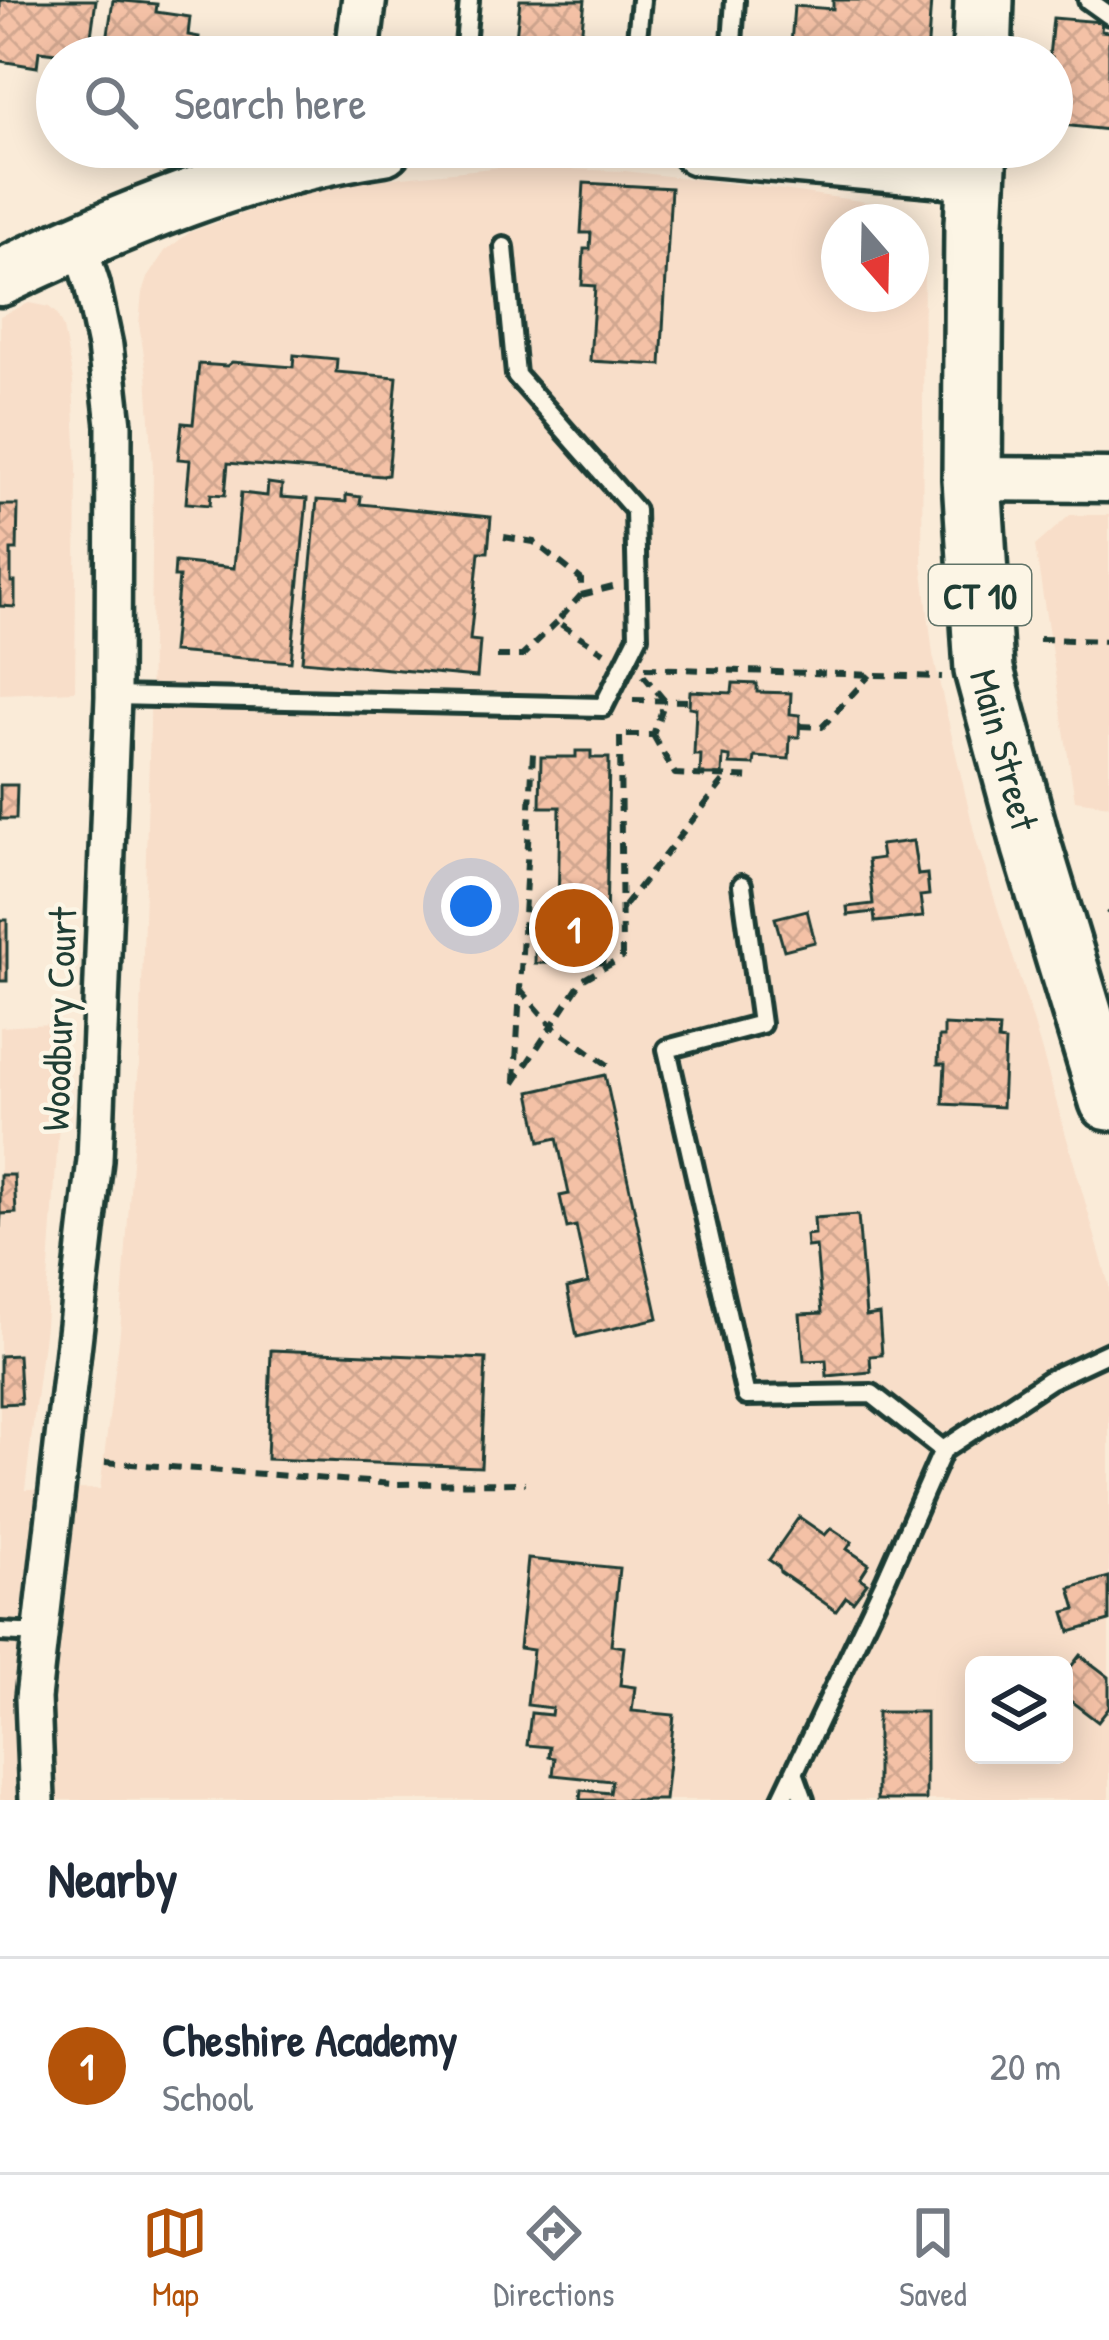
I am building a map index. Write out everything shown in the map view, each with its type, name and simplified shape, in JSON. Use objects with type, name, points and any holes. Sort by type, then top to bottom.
[{"type":"highway","points":[[983,36],[984,0]]},
{"type":"highway","name":"Main Street","points":[[978,168],[972,478],[985,670],[1032,847],[1109,1101]]},
{"type":"main road","points":[[0,278],[190,197],[288,168]]},
{"type":"street","points":[[360,36],[364,0]]},
{"type":"street","name":"Woodbury Court","points":[[37,1800],[33,1698],[94,1160],[113,696],[114,425],[105,346],[78,241]]},
{"type":"street","points":[[972,478],[1109,480]]},
{"type":"lane","points":[[466,36],[469,0]]},
{"type":"lane","points":[[637,36],[641,0]]},
{"type":"lane","points":[[732,36],[735,0]]},
{"type":"lane","points":[[1088,0],[1109,15]]},
{"type":"lane","points":[[113,696],[603,707],[638,637],[635,510],[516,375],[504,247]]},
{"type":"lane","points":[[742,885],[761,1024],[667,1049],[746,1396],[872,1394],[943,1450]]},
{"type":"lane","points":[[782,1800],[943,1450],[1049,1380],[1109,1352]]},
{"type":"lane","points":[[0,1632],[40,1634]]},
{"type":"lane","points":[[795,1775],[804,1800]]},
{"type":"path","points":[[497,656],[522,656],[581,595],[581,580],[534,542],[504,537]]},
{"type":"path","points":[[557,622],[612,657]]},
{"type":"path","points":[[1039,639],[1109,641]]},
{"type":"path","points":[[665,701],[637,668],[942,677]]},
{"type":"path","points":[[800,726],[822,727],[870,675]]},
{"type":"path","points":[[626,700],[689,701]]},
{"type":"path","points":[[665,701],[653,735],[675,774],[756,778]]},
{"type":"path","points":[[533,753],[514,1083],[582,980],[622,958],[623,718]]},
{"type":"path","points":[[620,736],[653,735]]},
{"type":"path","points":[[621,909],[727,777]]},
{"type":"path","points":[[520,989],[552,1026],[608,1065]]},
{"type":"path","points":[[105,1462],[393,1484],[526,1483]]},
{"type":"shaded area","points":[[492,168],[625,171],[881,204],[821,204],[821,312],[924,312],[922,563],[933,655],[976,840],[1109,1285],[1109,1800],[0,1800],[0,1027],[66,1023],[45,1325],[25,1490],[100,1489],[120,1332],[140,1049],[153,467],[139,324],[147,278],[165,251],[190,232],[295,195],[372,180]]},
{"type":"shaded area","points":[[29,303],[57,314],[73,381],[75,691],[0,694],[0,316]]},
{"type":"shaded area","points":[[1070,515],[1109,515],[1109,805],[1075,800],[1035,546]]},
{"type":"building","points":[[0,0],[96,0],[91,36],[36,36],[36,67],[0,61]]},
{"type":"building","points":[[113,0],[157,4],[156,12],[190,17],[188,35],[194,36],[108,36]]},
{"type":"building","points":[[520,0],[585,0],[581,36],[516,36]]},
{"type":"building","points":[[833,0],[931,0],[928,36],[792,36],[794,6],[833,9]]},
{"type":"building","points":[[1053,18],[1102,22],[1101,31],[1109,32],[1109,130],[1073,126],[1073,36],[1051,36]]},
{"type":"building","points":[[584,183],[671,188],[661,365],[590,361],[595,286],[582,285],[584,249],[590,249],[591,233],[581,233]]},
{"type":"building","points":[[294,355],[337,359],[336,372],[397,377],[388,475],[228,463],[225,495],[211,494],[210,505],[186,503],[190,460],[178,459],[182,423],[193,424],[199,364],[293,367]]},
{"type":"building","points":[[268,483],[282,485],[281,497],[307,499],[291,662],[172,652],[179,577],[174,577],[175,562],[234,568],[241,493],[267,496]]},
{"type":"building","points":[[346,495],[361,497],[360,504],[491,517],[488,552],[479,552],[470,640],[480,641],[477,677],[302,661],[317,500],[346,502]]},
{"type":"building","points":[[0,505],[18,505],[17,550],[11,550],[15,607],[0,606]]},
{"type":"building","points":[[733,683],[757,684],[757,692],[791,693],[790,714],[800,715],[799,737],[790,737],[789,759],[755,757],[754,765],[730,764],[730,757],[723,756],[722,775],[700,775],[701,755],[694,755],[696,708],[689,707],[690,691],[732,693]]},
{"type":"building","points":[[576,751],[591,751],[591,758],[609,758],[604,964],[535,963],[536,914],[558,910],[560,807],[540,807],[541,757],[576,757]]},
{"type":"building","points":[[0,785],[17,785],[16,819],[0,819]]},
{"type":"building","points":[[913,841],[918,875],[927,874],[929,895],[920,896],[923,917],[875,922],[874,912],[848,915],[847,907],[873,904],[868,860],[882,858],[880,845]]},
{"type":"building","points":[[807,910],[815,942],[784,950],[775,918]]},
{"type":"building","points":[[0,920],[7,920],[7,981],[0,981]]},
{"type":"building","points":[[944,1025],[999,1028],[998,1041],[1005,1042],[1002,1107],[943,1104],[945,1064],[938,1064]]},
{"type":"building","points":[[605,1075],[658,1318],[577,1337],[567,1288],[588,1283],[576,1226],[567,1228],[560,1196],[569,1194],[557,1138],[540,1142],[530,1092]]},
{"type":"building","points":[[0,1175],[14,1175],[16,1213],[1,1214],[0,1228]]},
{"type":"building","points":[[858,1215],[866,1316],[879,1314],[882,1355],[870,1356],[871,1372],[827,1376],[826,1360],[804,1361],[800,1314],[822,1313],[816,1246],[807,1247],[806,1235],[815,1234],[814,1218]]},
{"type":"building","points":[[271,1350],[486,1359],[481,1467],[267,1459]]},
{"type":"building","points":[[18,1355],[21,1403],[0,1404],[0,1356]]},
{"type":"building","points":[[799,1517],[825,1535],[831,1528],[852,1542],[847,1549],[869,1564],[860,1578],[867,1583],[853,1602],[846,1597],[836,1611],[769,1560]]},
{"type":"building","points":[[528,1559],[619,1568],[611,1645],[624,1647],[620,1685],[635,1687],[632,1711],[674,1715],[665,1800],[580,1800],[581,1790],[610,1793],[612,1781],[553,1775],[555,1758],[549,1757],[550,1747],[527,1745],[531,1713],[551,1715],[552,1708],[527,1705],[533,1650],[519,1648]]},
{"type":"building","points":[[1109,1577],[1109,1621],[1070,1632],[1064,1612],[1076,1609],[1070,1588]]},
{"type":"building","points":[[1080,1655],[1109,1677],[1109,1708],[1098,1722],[1073,1703],[1073,1664]]},
{"type":"building","points":[[877,1712],[926,1712],[926,1800],[877,1800]]},
{"type":"place","name":"Cheshire Academy","points":[[574,928]]}]
